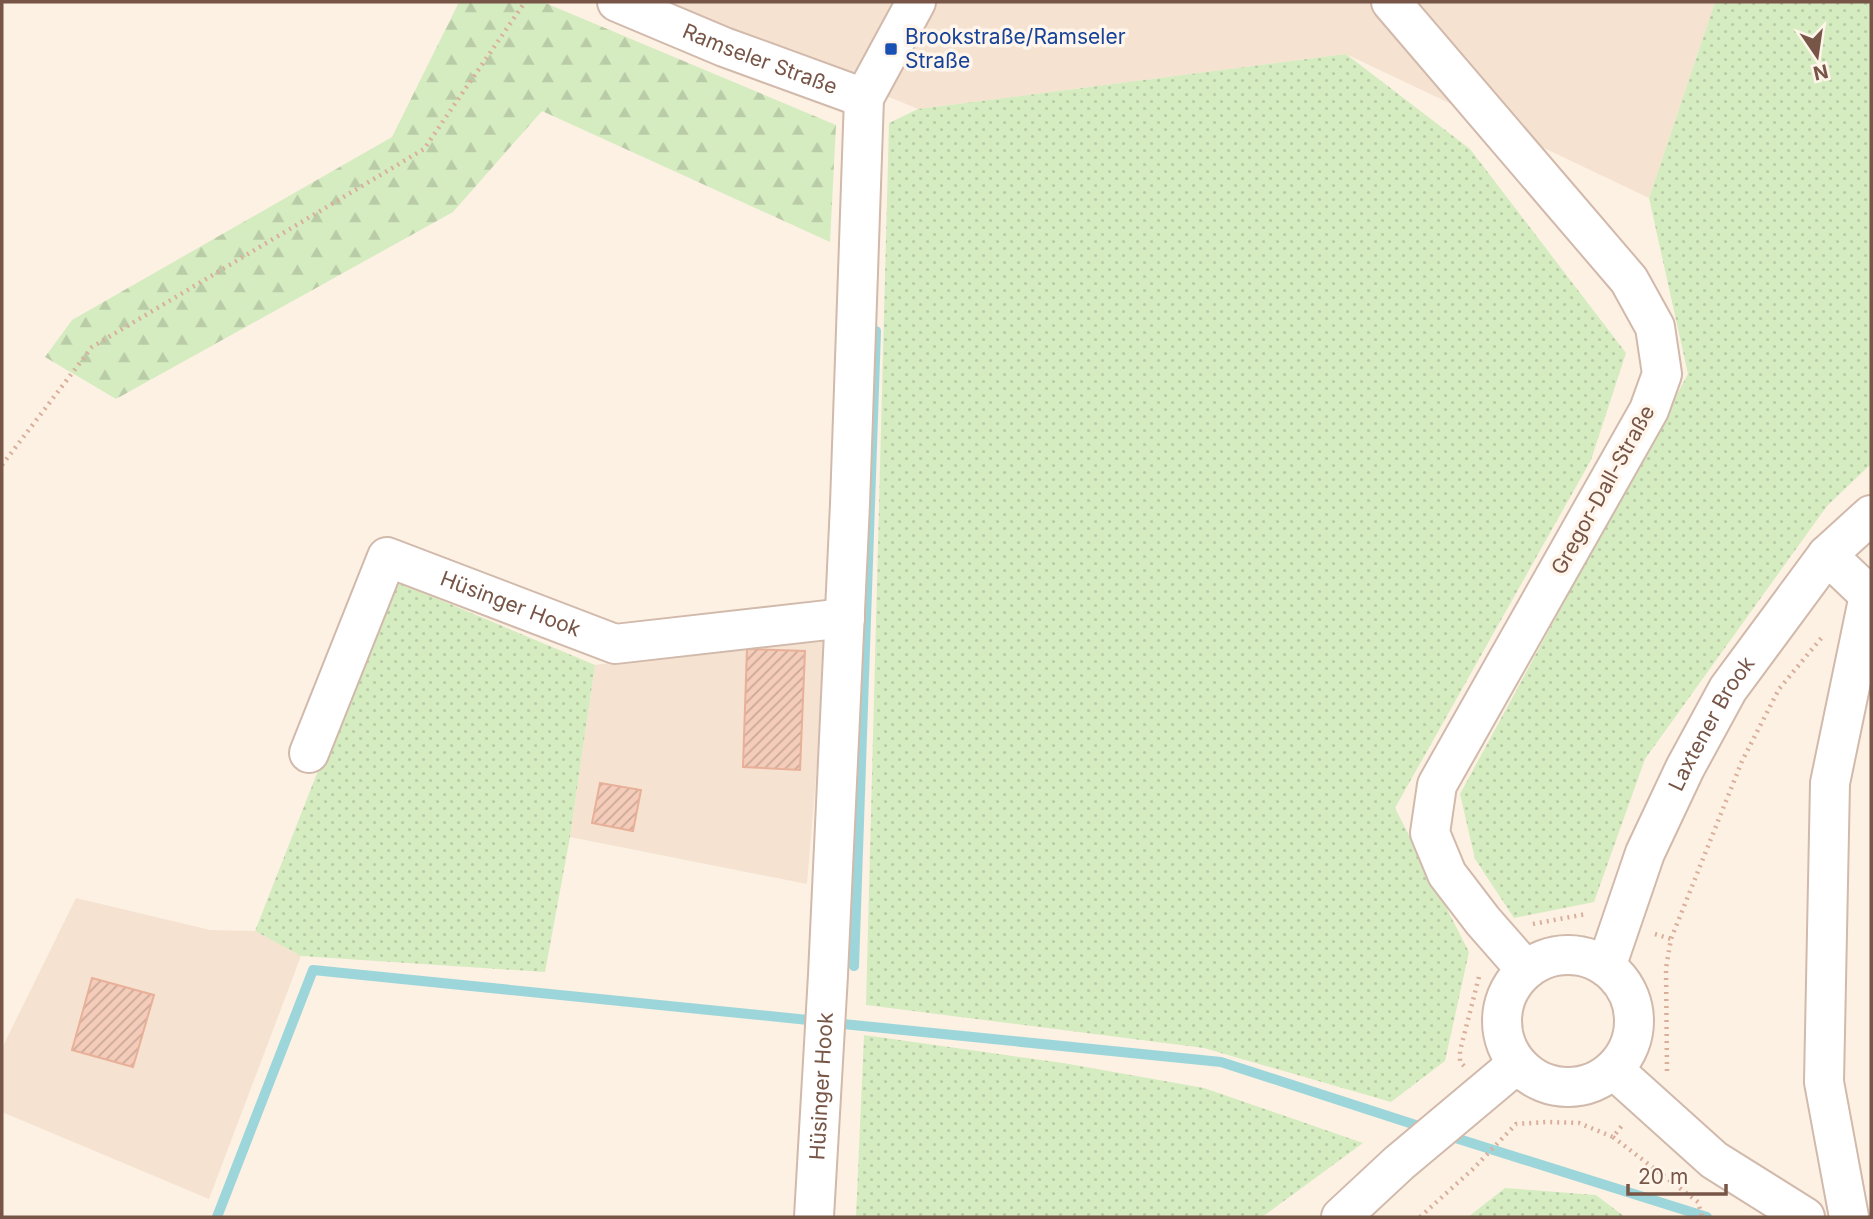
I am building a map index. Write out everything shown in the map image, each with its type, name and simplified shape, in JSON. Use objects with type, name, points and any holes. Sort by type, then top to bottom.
[{"type":"street","name":"Ramseler Straße","points":[[617,2],[724,47],[864,98]]},
{"type":"street","name":"Hüsinger Hook","points":[[814,1217],[845,618],[864,98],[916,2]]},
{"type":"street","name":"Gregor-Dall-Straße","points":[[1391,2],[1629,280],[1655,327],[1662,374],[1649,410],[1437,785],[1430,833],[1447,874],[1526,970]]},
{"type":"street","name":"Laxtener Brook","points":[[1606,967],[1644,853],[1685,768],[1728,689],[1828,555],[1871,515]]},
{"type":"street","points":[[1828,555],[1869,595],[1830,783],[1824,1082],[1849,1217]]},
{"type":"street","name":"Hüsinger Hook","points":[[309,754],[387,557],[615,644],[845,618]]},
{"type":"street","points":[[1580,956],[1606,967],[1626,988],[1635,1016],[1631,1045],[1614,1070],[1582,1086],[1558,1085],[1546,1084],[1517,1064],[1504,1041],[1502,1015],[1509,990],[1526,970],[1552,957],[1580,956]]},
{"type":"street","points":[[1341,1217],[1399,1163],[1517,1064]]},
{"type":"street","points":[[1614,1070],[1714,1160],[1805,1217]]},
{"type":"path","points":[[2,465],[92,347],[424,149],[525,2]]},
{"type":"path","points":[[1613,1137],[1665,1079],[1668,1065],[1665,1031],[1666,968],[1671,939],[1742,761],[1779,689],[1826,633]]},
{"type":"path","points":[[1420,1217],[1474,1168],[1516,1124],[1547,1122],[1579,1124],[1613,1137],[1698,1202],[1702,1217]]},
{"type":"shaded area","points":[[660,2],[1715,2],[1649,198],[1346,54],[918,109]]},
{"type":"shaded area","points":[[828,635],[807,884],[570,837],[595,665]]},
{"type":"shaded area","points":[[76,898],[210,930],[255,931],[301,956],[209,1199],[2,1112],[2,1048]]},
{"type":"green space","points":[[459,2],[543,2],[836,125],[830,242],[542,111],[453,212],[116,399],[45,357],[72,320],[392,137]]},
{"type":"green space","points":[[1715,2],[1871,2],[1871,464],[1827,506],[1645,759],[1594,902],[1514,918],[1475,859],[1460,794],[1688,374],[1649,198]]},
{"type":"green space","points":[[1346,54],[1470,149],[1626,353],[1591,460],[1395,808],[1469,952],[1445,1061],[1391,1102],[1204,1048],[866,1005],[889,123],[918,109]]},
{"type":"green space","points":[[393,580],[595,665],[570,837],[545,972],[301,956],[255,931]]},
{"type":"green space","points":[[864,1035],[1063,1063],[1204,1088],[1363,1143],[1262,1217],[856,1217]]},
{"type":"green space","points":[[1505,1188],[1596,1195],[1625,1217],[1468,1217]]},
{"type":"building","points":[[747,649],[805,651],[800,770],[743,767]]},
{"type":"building","points":[[600,783],[641,790],[633,831],[592,823]]},
{"type":"building","points":[[92,978],[154,995],[133,1067],[72,1050]]},
{"type":"waterway","points":[[854,966],[876,331]]},
{"type":"waterway","points":[[217,1217],[313,970],[818,1021]]},
{"type":"waterway","points":[[833,1023],[1221,1062],[1425,1128]]},
{"type":"waterway","points":[[1446,1135],[1707,1217]]},
{"type":"place","name":"Brookstraße/Ramseler Straße","points":[[891,49]]}]
